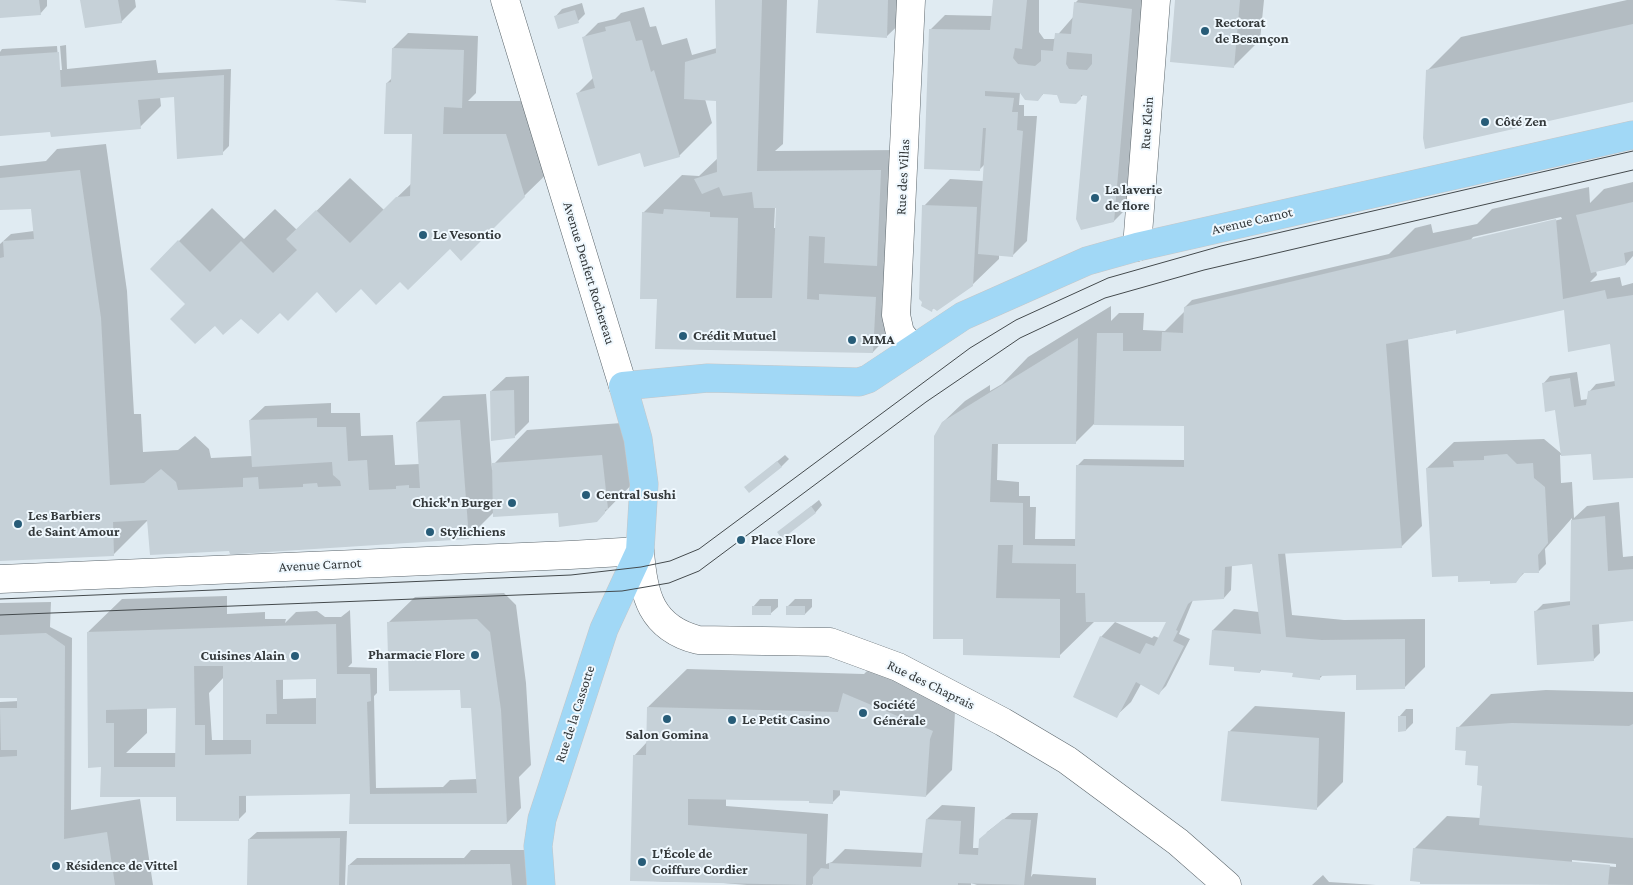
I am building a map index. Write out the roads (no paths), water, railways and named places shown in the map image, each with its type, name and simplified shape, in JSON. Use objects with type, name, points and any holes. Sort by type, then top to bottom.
[{"type":"main road","name":"Avenue Carnot","points":[[903,356],[963,316],[1086,260],[1633,135]]},
{"type":"main road","points":[[623,386],[714,378],[859,382],[868,379],[903,356]]},
{"type":"main road","name":"Avenue Denfert Rochereau","points":[[623,386],[638,439],[644,484],[640,550]]},
{"type":"main road","name":"Rue de la Cassotte","points":[[541,885],[538,846],[542,818],[604,629],[640,550]]},
{"type":"street","name":"Avenue Denfert Rochereau","points":[[504,0],[623,386]]},
{"type":"street","name":"Rue des Villas","points":[[903,356],[896,315],[911,0]]},
{"type":"street","name":"Rue Klein","points":[[1137,247],[1156,0]]},
{"type":"street","name":"Avenue Carnot","points":[[0,579],[570,556],[640,550]]},
{"type":"street","name":"Rue des Chaprais","points":[[640,550],[644,587],[656,616],[683,636],[698,640],[830,642],[898,668],[1003,722],[1059,755],[1178,842],[1227,885]]},
{"type":"tram line","points":[[0,599],[571,575],[641,567],[670,561],[699,549],[970,348],[1016,320],[1108,278],[1221,246],[1633,151]]},
{"type":"tram line","points":[[0,615],[622,591],[669,583],[699,571],[926,402],[1020,338],[1105,298],[1204,270],[1633,170]]},
{"type":"place","name":"Rectorat de Besançon","points":[[1205,31]]},
{"type":"place","name":"Côté Zen","points":[[1485,122]]},
{"type":"place","name":"La laverie de flore","points":[[1095,198]]},
{"type":"place","name":"Le Vesontio","points":[[423,235]]},
{"type":"place","name":"Crédit Mutuel","points":[[683,336]]},
{"type":"place","name":"MMA","points":[[852,340]]},
{"type":"place","name":"Central Sushi","points":[[586,495]]},
{"type":"place","name":"Chick'n Burger","points":[[512,503]]},
{"type":"place","name":"Les Barbiers de Saint Amour","points":[[18,524]]},
{"type":"place","name":"Stylichiens","points":[[430,532]]},
{"type":"place","name":"Place Flore","points":[[741,540]]},
{"type":"place","name":"Pharmacie Flore","points":[[475,655]]},
{"type":"place","name":"Cuisines Alain","points":[[295,656]]},
{"type":"place","name":"Société Générale","points":[[863,713]]},
{"type":"place","name":"Salon Gomina","points":[[667,719]]},
{"type":"place","name":"Le Petit Casino","points":[[732,720]]},
{"type":"place","name":"L'École de Coiffure Cordier","points":[[642,862]]},
{"type":"place","name":"Résidence de Vittel","points":[[56,866]]}]
